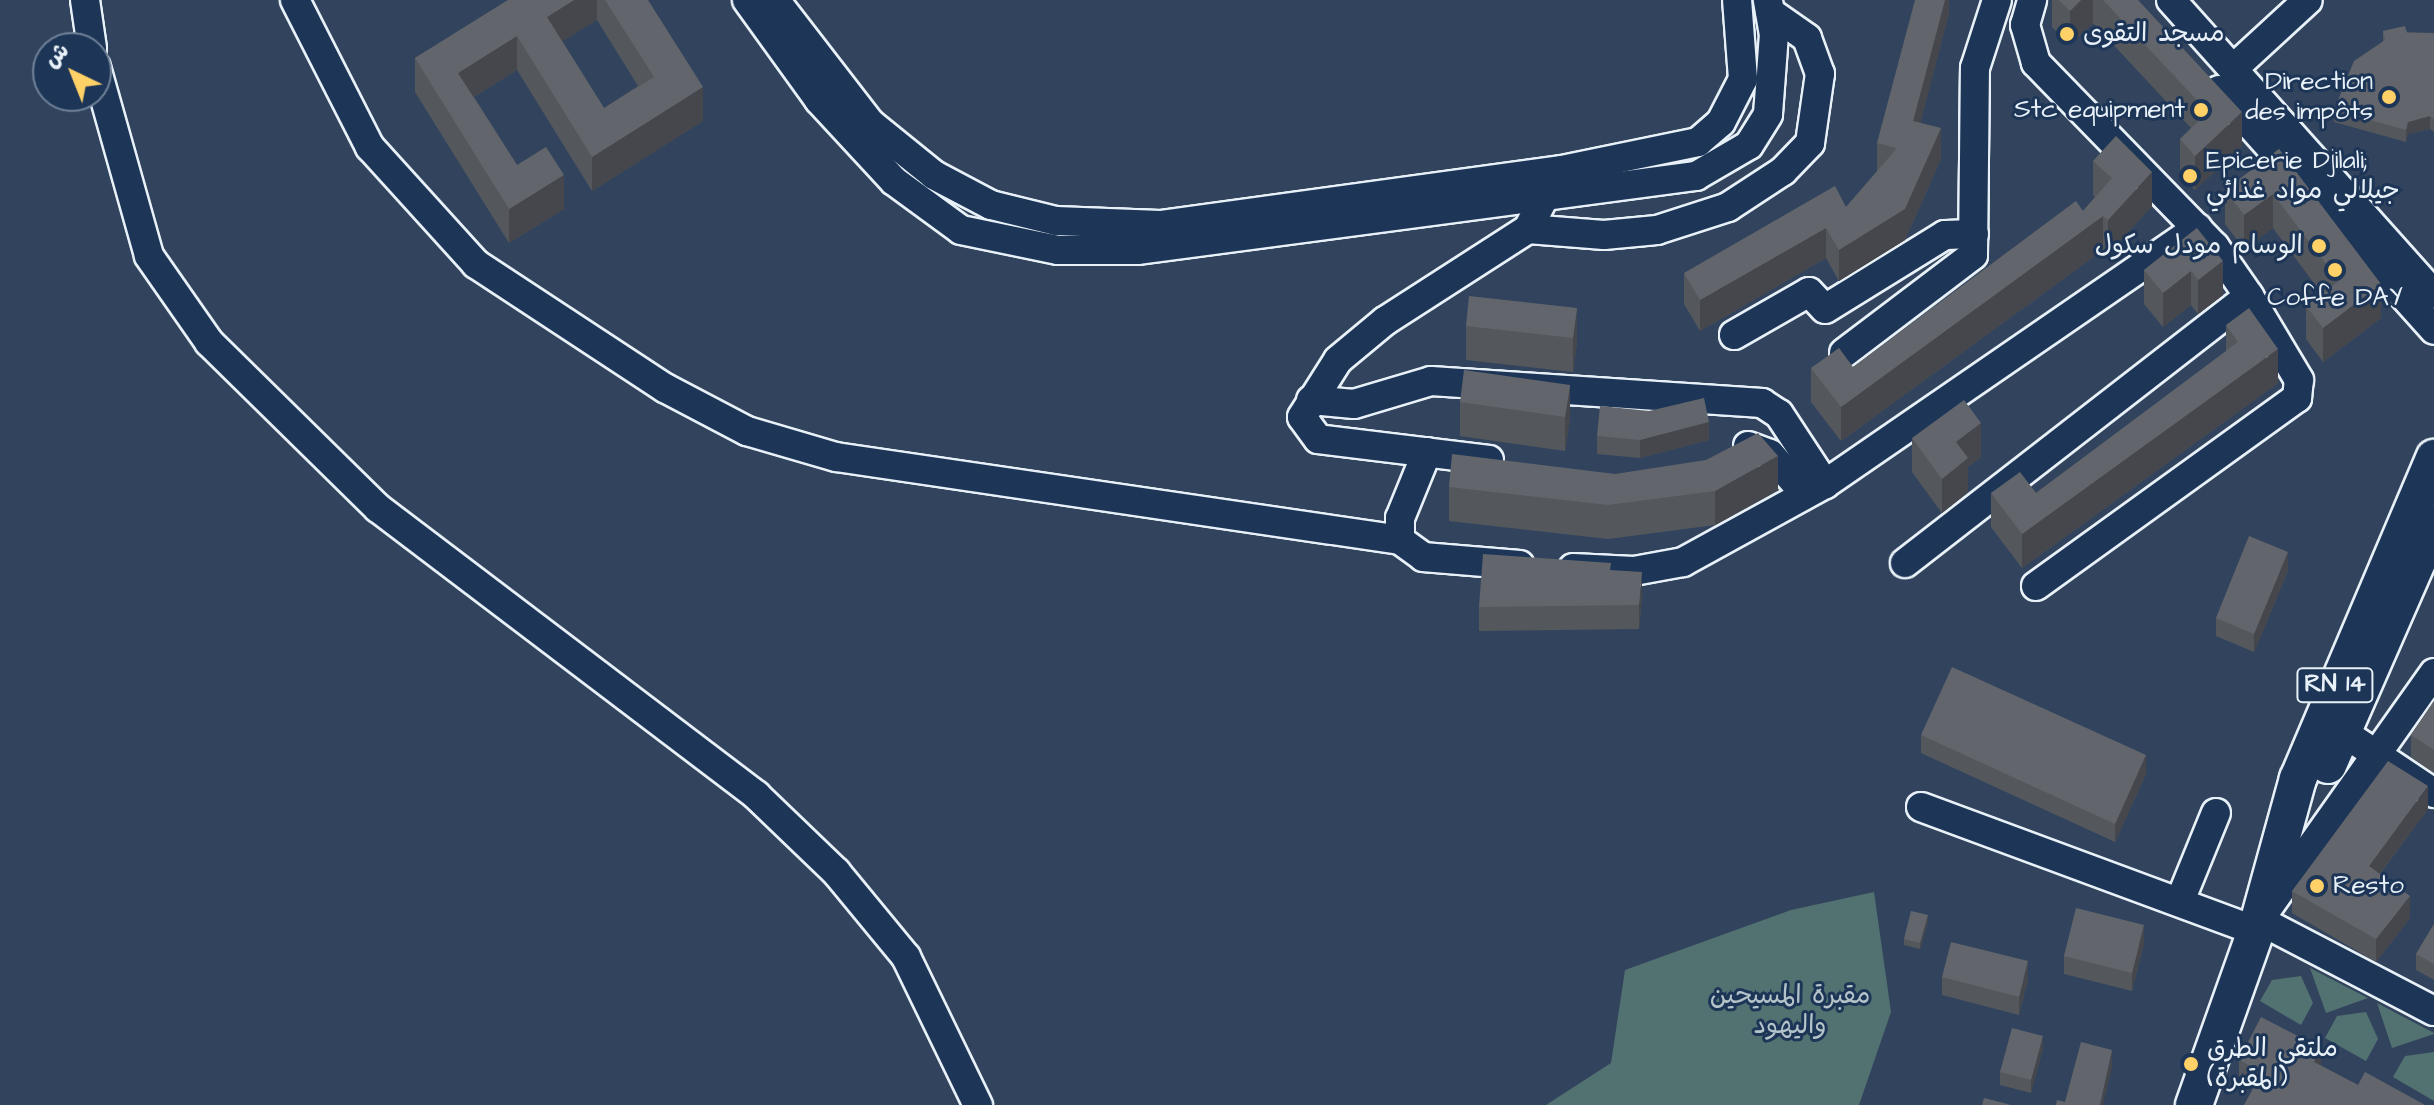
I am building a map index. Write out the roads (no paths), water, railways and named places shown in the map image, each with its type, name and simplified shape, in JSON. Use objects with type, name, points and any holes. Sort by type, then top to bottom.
[{"type":"main road","name":"RN 14","points":[[2194,1105],[2258,925],[2434,458]]},
{"type":"main road","name":"RN 14","points":[[2333,724],[2434,523]]},
{"type":"street","points":[[85,0],[90,32]]},
{"type":"street","points":[[295,0],[370,147],[476,264],[665,388],[747,431],[879,464],[1400,540],[1423,557],[1456,562],[1634,571],[1683,562],[1815,489],[2197,228]]},
{"type":"street","points":[[747,0],[819,100],[894,181],[961,230],[1009,244],[1137,250],[1696,176],[1749,145],[1768,114],[1769,6]]},
{"type":"street","points":[[775,0],[871,124],[934,175],[991,205],[1056,221],[1160,225],[1575,168],[1698,142],[1721,122],[1743,79],[1737,0]]},
{"type":"street","points":[[1844,353],[1973,255],[1975,68],[1997,0]]},
{"type":"street","points":[[2032,0],[2025,25],[2036,63],[2197,228],[2249,296],[2299,380],[2297,398],[2036,586]]},
{"type":"street","points":[[2171,0],[2434,294]]},
{"type":"street","points":[[2234,68],[2308,0]]},
{"type":"street","points":[[2141,4],[2434,330]]},
{"type":"street","points":[[1528,229],[1615,235],[1657,230],[1728,207],[1783,171],[1810,143],[1820,74],[1807,38],[1769,6]]},
{"type":"street","points":[[109,112],[149,256],[209,342],[378,508],[756,795],[836,872],[906,957],[978,1105]]},
{"type":"street","points":[[1521,465],[1318,439],[1303,428],[1311,400],[1338,360],[1430,292],[1528,229],[1544,198]]},
{"type":"street","points":[[1734,335],[1809,292],[1825,309],[1945,235],[1974,234]]},
{"type":"street","points":[[1430,292],[1474,299]]},
{"type":"street","points":[[1905,563],[2249,296]]},
{"type":"street","points":[[1311,400],[1354,404],[1431,381],[1762,403],[1779,414],[1815,489]]},
{"type":"street","points":[[1716,456],[1754,446],[1770,454],[1815,489]]},
{"type":"street","points":[[1400,540],[1400,518],[1427,452]]},
{"type":"street","points":[[2258,925],[2434,673]]},
{"type":"street","points":[[2333,724],[2434,793]]},
{"type":"street","points":[[1921,807],[2180,901],[2258,925],[2434,1011]]},
{"type":"street","points":[[2180,901],[2216,813]]},
{"type":"place","name":"مسجد التقوى","points":[[2067,34]]},
{"type":"place","name":"Direction des impôts","points":[[2389,97]]},
{"type":"place","name":"Stc equipment","points":[[2201,110]]},
{"type":"place","name":"Epicerie Djilali; جيلالي مواد غذائي","points":[[2190,176]]},
{"type":"place","name":"الوسام مودل سكول","points":[[2319,246]]},
{"type":"place","name":"Coffe DAY","points":[[2335,270]]},
{"type":"place","name":"Resto","points":[[2317,886]]},
{"type":"place","name":"ملتقى الطرق (المقبرة)","points":[[2191,1064]]},
{"type":"park label","name":"مقبرة المسيحين واليهود","points":[[1790,1011]]}]
